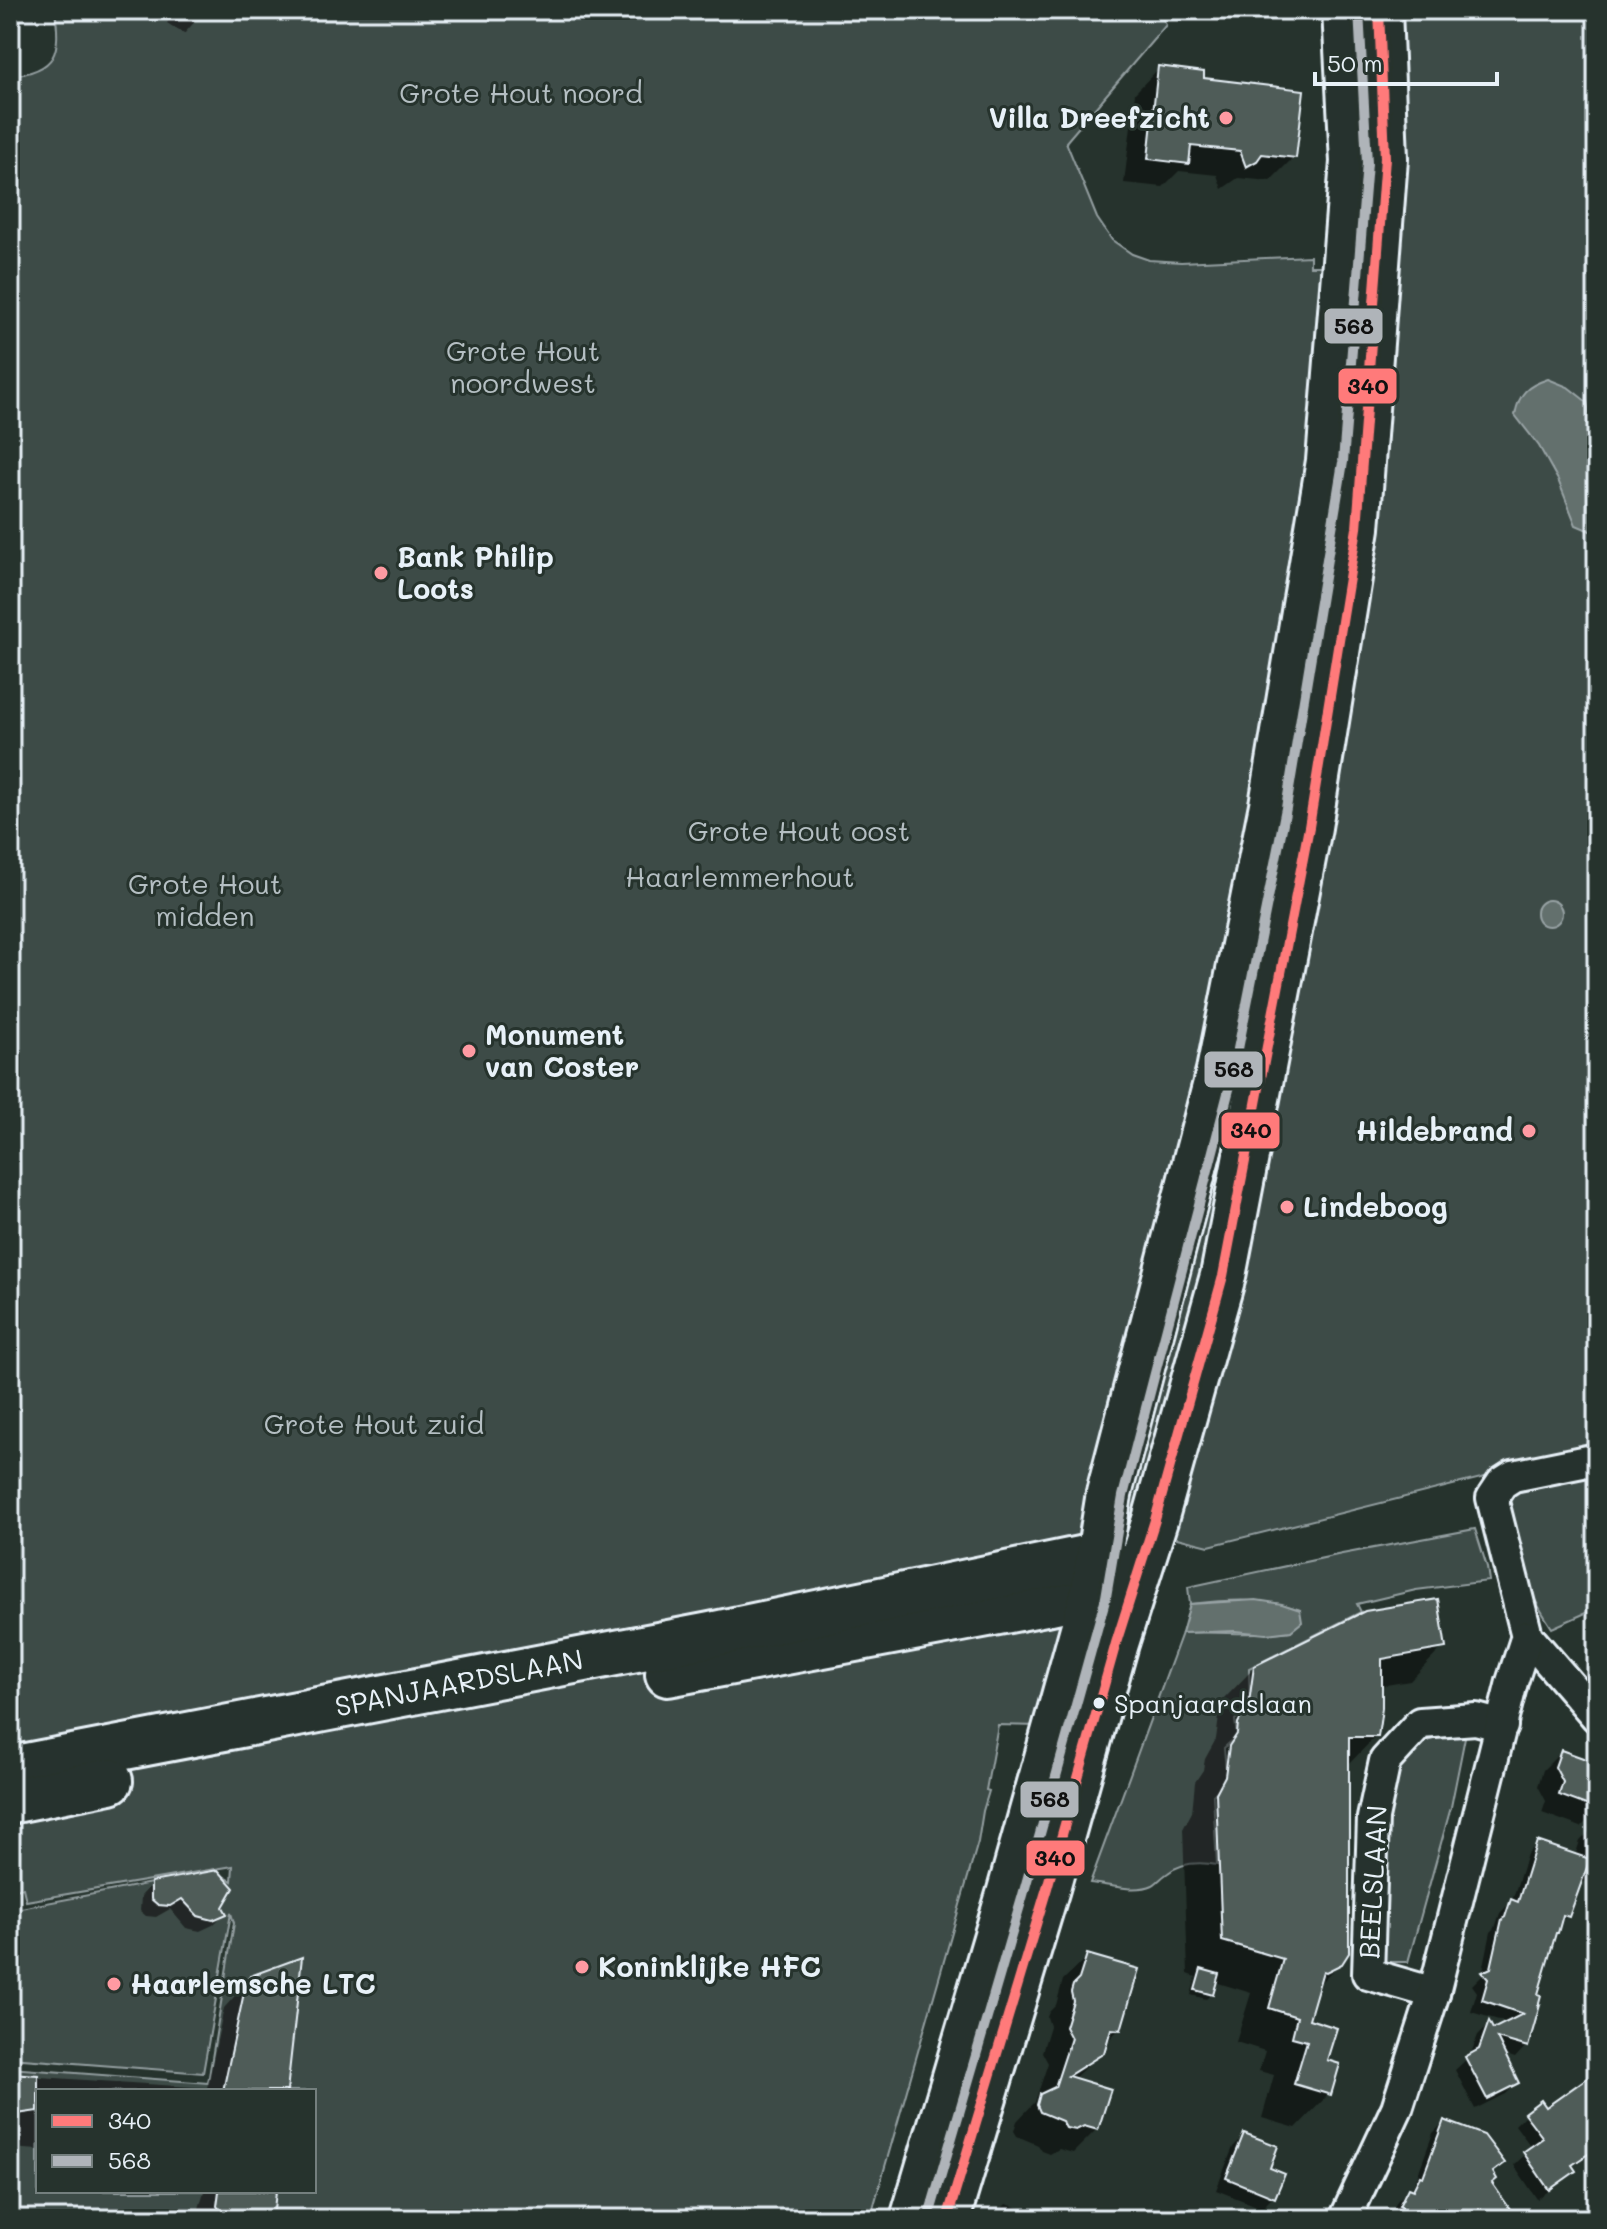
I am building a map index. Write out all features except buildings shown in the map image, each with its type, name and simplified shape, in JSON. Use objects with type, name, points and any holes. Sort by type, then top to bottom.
[{"type":"main road","points":[[913,2219],[1006,1905],[1096,1574],[1109,1493],[1219,1071],[1272,805],[1329,461],[1353,162],[1345,10]]},
{"type":"main road","points":[[947,2219],[1047,1888],[1116,1643],[1160,1505],[1223,1276],[1309,827],[1357,528],[1385,158],[1379,10]]},
{"type":"main road","name":"SPANJAARDSLAAN","points":[[10,1801],[395,1725],[1096,1574]]},
{"type":"main road","name":"SPANJAARDSLAAN","points":[[10,1769],[710,1635],[1096,1574],[1136,1582]]},
{"type":"street","points":[[1597,1459],[1513,1476],[1502,1483],[1492,1498],[1527,1636],[1597,1717]]},
{"type":"street","points":[[1345,2219],[1397,2108],[1434,1993],[1512,1682],[1527,1636]]},
{"type":"street","name":"BEELSLAAN","points":[[1434,1993],[1368,1974],[1373,1818],[1385,1761],[1420,1723],[1476,1719],[1502,1726]]},
{"type":"green space","name":"Haarlemmerhout","points":[[55,10],[1159,10],[1166,25],[1066,142],[1097,218],[1112,240],[1132,254],[1149,260],[1181,262],[1310,256],[1310,266],[1334,266],[1391,10],[1597,10],[1597,1449],[1209,1546],[1092,1517],[1040,1726],[998,1725],[978,1842],[870,2219],[10,2219],[10,2068],[208,2083],[234,1923],[231,1913],[203,2073],[10,2058],[10,1910],[214,1871],[232,1881],[233,1866],[26,1901],[23,1888],[10,1889],[10,76],[38,70],[46,64],[56,48]]},
{"type":"green space","points":[[1597,1470],[1597,1608],[1552,1628],[1532,1595],[1522,1570],[1511,1526],[1510,1502],[1513,1494],[1528,1486]]},
{"type":"green space","points":[[1475,1529],[1489,1581],[1416,1590],[1357,1604],[1361,1612],[1249,1668],[1250,1706],[1235,1720],[1237,1736],[1224,1748],[1227,1781],[1213,1795],[1217,1865],[1185,1865],[1146,1887],[1090,1883],[1182,1633],[1291,1631],[1300,1610],[1259,1601],[1190,1604],[1188,1587]]},
{"type":"green space","points":[[1466,1732],[1451,1807],[1408,1962],[1385,1962],[1385,1810],[1389,1778],[1414,1746],[1446,1734]]},
{"type":"shaded area","points":[[1548,379],[1568,387],[1587,402],[1597,457],[1597,534],[1576,525],[1558,480],[1539,446],[1515,415],[1525,391]]},
{"type":"shaded area","points":[[1549,900],[1558,904],[1562,913],[1558,922],[1549,926],[1540,922],[1536,913],[1540,904]]},
{"type":"shaded area","points":[[1256,1600],[1300,1610],[1302,1622],[1291,1631],[1266,1634],[1235,1631],[1182,1633],[1190,1604]]},
{"type":"transit line","name":"568","points":[[928,2219],[1106,1597],[1123,1496],[1233,1074],[1286,808],[1343,462],[1367,163],[1359,10]]},
{"type":"transit line","name":"340","points":[[947,2219],[1155,1520],[1223,1276],[1309,827],[1357,528],[1385,158],[1379,10]]},
{"type":"place","name":"Villa Dreefzicht","points":[[1226,118]]},
{"type":"place","name":"Bank Philip Loots","points":[[381,573]]},
{"type":"place","name":"Monument van Coster","points":[[469,1051]]},
{"type":"place","name":"Hildebrand","points":[[1529,1131]]},
{"type":"place","name":"Lindeboog","points":[[1287,1207]]},
{"type":"place","name":"Spanjaardslaan","points":[[1099,1703]]},
{"type":"place","name":"Koninklijke HFC","points":[[582,1967]]},
{"type":"place","name":"Haarlemsche LTC","points":[[114,1984]]},
{"type":"park label","name":"Grote Hout noord","points":[[521,93]]},
{"type":"park label","name":"Grote Hout noordwest","points":[[523,367]]},
{"type":"park label","name":"Grote Hout oost","points":[[799,831]]},
{"type":"park label","name":"Grote Hout midden","points":[[205,900]]},
{"type":"park label","name":"Grote Hout zuid","points":[[374,1424]]}]
